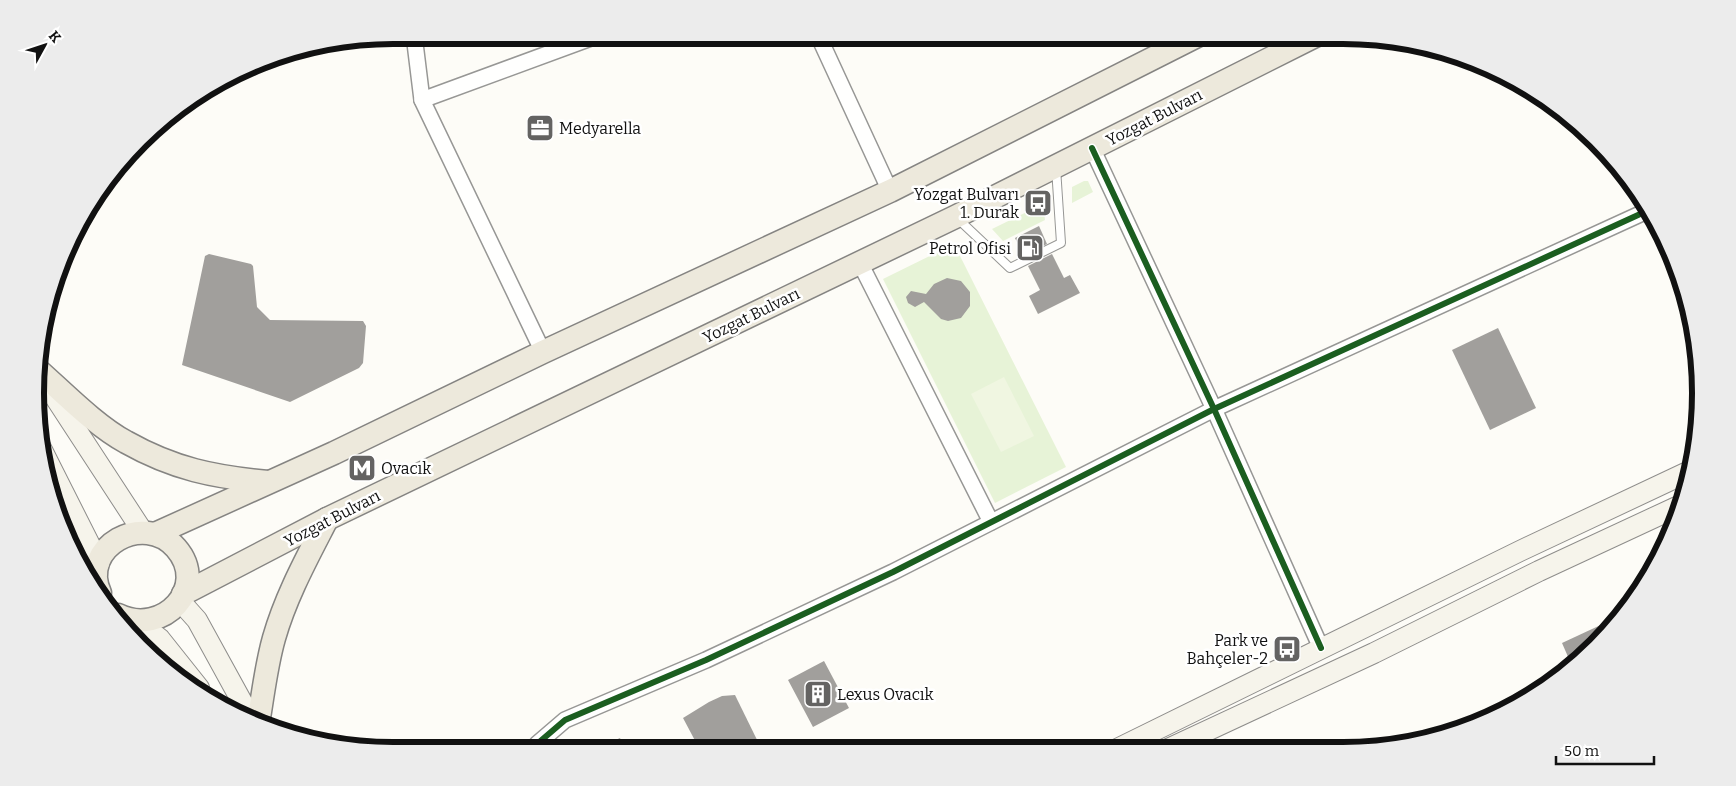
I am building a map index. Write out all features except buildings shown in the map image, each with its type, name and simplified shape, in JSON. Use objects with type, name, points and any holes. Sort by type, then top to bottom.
[{"type":"main road","points":[[96,575],[102,554],[114,541],[128,534],[149,533],[334,453],[543,352],[890,191],[1181,44]]},
{"type":"main road","name":"Yozgat Bulvarı","points":[[127,620],[162,617],[181,598],[327,519],[955,217],[1299,44]]},
{"type":"main road","points":[[44,375],[125,442],[181,467],[222,478],[269,482]]},
{"type":"main road","points":[[44,379],[149,533],[172,544],[182,556],[186,572],[181,598],[197,620],[246,710]]},
{"type":"main road","points":[[1131,742],[1321,648],[1682,475]]},
{"type":"main road","points":[[57,486],[92,569]]},
{"type":"main road","points":[[1183,742],[1374,653],[1539,571],[1673,509]]},
{"type":"main road","points":[[259,716],[267,665],[275,637],[301,570],[327,519]]},
{"type":"main road","points":[[128,621],[160,639],[190,677]]},
{"type":"street","points":[[415,44],[422,100],[543,352]]},
{"type":"street","points":[[422,100],[574,44]]},
{"type":"street","points":[[822,44],[890,191]]},
{"type":"street","points":[[1092,148],[1214,409],[1321,648]]},
{"type":"street","points":[[539,742],[565,720],[706,660],[893,572],[1214,409],[1642,213]]},
{"type":"street","points":[[860,263],[991,522]]},
{"type":"lane","points":[[955,217],[1010,268],[1060,243],[1056,167]]},
{"type":"green space","points":[[1088,181],[1093,192],[1072,203],[1072,187]]},
{"type":"green space","points":[[1043,204],[1045,220],[1003,241],[992,229]]},
{"type":"green space","points":[[954,244],[1066,467],[995,503],[883,279]]},
{"type":"green space","points":[[1004,377],[1034,436],[1001,452],[971,394]]},
{"type":"cycle path","points":[[1092,148],[1214,409],[1321,648]]},
{"type":"cycle path","points":[[539,742],[565,720],[706,660],[893,572],[1214,409],[1642,213]]},
{"type":"place","name":"Medyarella","points":[[540,128]]},
{"type":"place","name":"Yozgat Bulvarı 1. Durak","points":[[1038,203]]},
{"type":"place","name":"Petrol Ofisi","points":[[1030,248]]},
{"type":"place","name":"Ovacık","points":[[362,468]]},
{"type":"place","name":"Park ve Bahçeler-2","points":[[1287,649]]},
{"type":"place","name":"Lexus Ovacık","points":[[818,694]]}]
